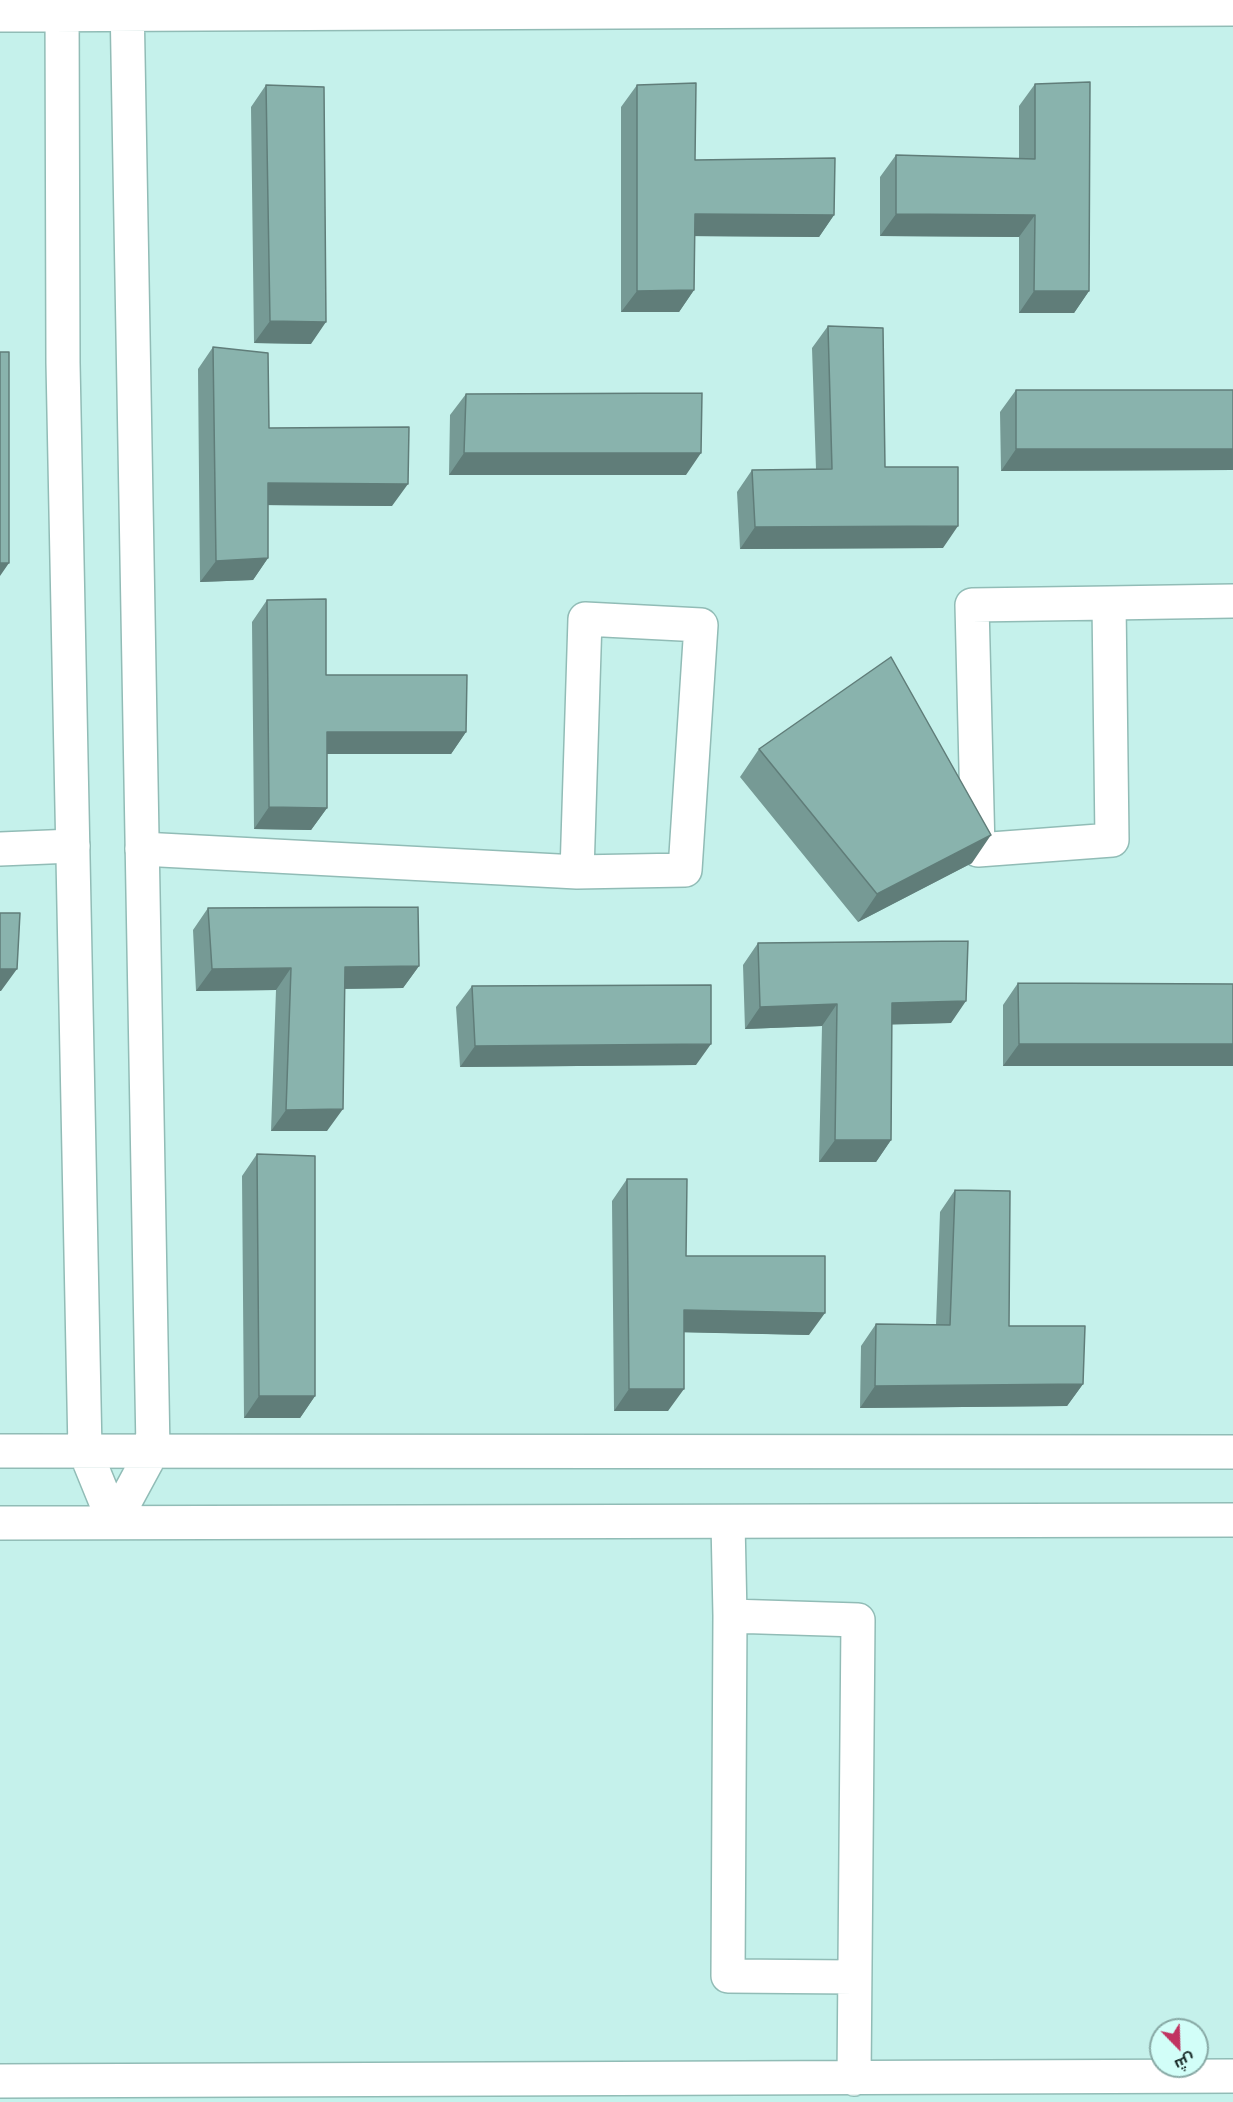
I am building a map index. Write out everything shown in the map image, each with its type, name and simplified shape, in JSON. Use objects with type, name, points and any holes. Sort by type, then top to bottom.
[{"type":"main road","points":[[62,8],[63,363],[85,1451],[114,1522]]},
{"type":"main road","points":[[0,15],[62,8],[1233,9]]},
{"type":"main road","points":[[114,1522],[153,1450],[127,8]]},
{"type":"main road","points":[[1109,603],[1112,840],[978,850],[972,605],[1233,601]]},
{"type":"main road","points":[[142,849],[577,872],[686,870],[700,625],[585,619],[577,872]]},
{"type":"main road","points":[[0,849],[73,846]]},
{"type":"main road","points":[[0,1451],[1233,1452]]},
{"type":"main road","points":[[0,1523],[1233,1520]]},
{"type":"main road","points":[[728,1522],[730,1616],[728,1976],[854,1977]]},
{"type":"main road","points":[[730,1616],[858,1620],[854,2079]]},
{"type":"main road","points":[[0,2081],[1233,2076]]},
{"type":"building","points":[[1090,82],[1089,291],[1034,291],[1035,215],[896,214],[896,155],[1035,159],[1035,84]]},
{"type":"building","points":[[696,83],[695,160],[835,158],[834,215],[695,214],[694,290],[637,291],[637,85]]},
{"type":"building","points":[[266,85],[324,87],[326,322],[270,321]]},
{"type":"building","points":[[828,326],[883,328],[885,467],[958,467],[958,526],[755,527],[752,470],[832,469]]},
{"type":"building","points":[[213,347],[268,353],[269,428],[409,427],[408,484],[268,483],[268,558],[216,561]]},
{"type":"building","points":[[0,352],[9,352],[9,563],[0,563]]},
{"type":"building","points":[[1016,390],[1233,390],[1233,449],[1016,449]]},
{"type":"building","points":[[702,393],[701,453],[464,453],[466,394]]},
{"type":"building","points":[[326,599],[326,675],[467,675],[466,732],[327,732],[327,808],[269,807],[267,600]]},
{"type":"building","points":[[891,657],[991,835],[877,894],[759,749]]},
{"type":"building","points":[[418,907],[419,966],[345,967],[343,1109],[286,1110],[291,968],[212,969],[208,908]]},
{"type":"building","points":[[0,913],[20,913],[17,969],[0,969]]},
{"type":"building","points":[[968,941],[966,1001],[892,1003],[891,1140],[835,1140],[837,1004],[760,1007],[758,943]]},
{"type":"building","points":[[1018,983],[1233,984],[1233,1044],[1019,1044]]},
{"type":"building","points":[[711,985],[711,1044],[475,1046],[472,986]]},
{"type":"building","points":[[257,1154],[315,1156],[315,1396],[259,1396]]},
{"type":"building","points":[[627,1179],[687,1179],[686,1256],[825,1256],[825,1313],[684,1310],[684,1389],[629,1389]]},
{"type":"building","points":[[955,1190],[1010,1191],[1009,1326],[1085,1326],[1083,1384],[875,1386],[876,1324],[950,1325]]}]
